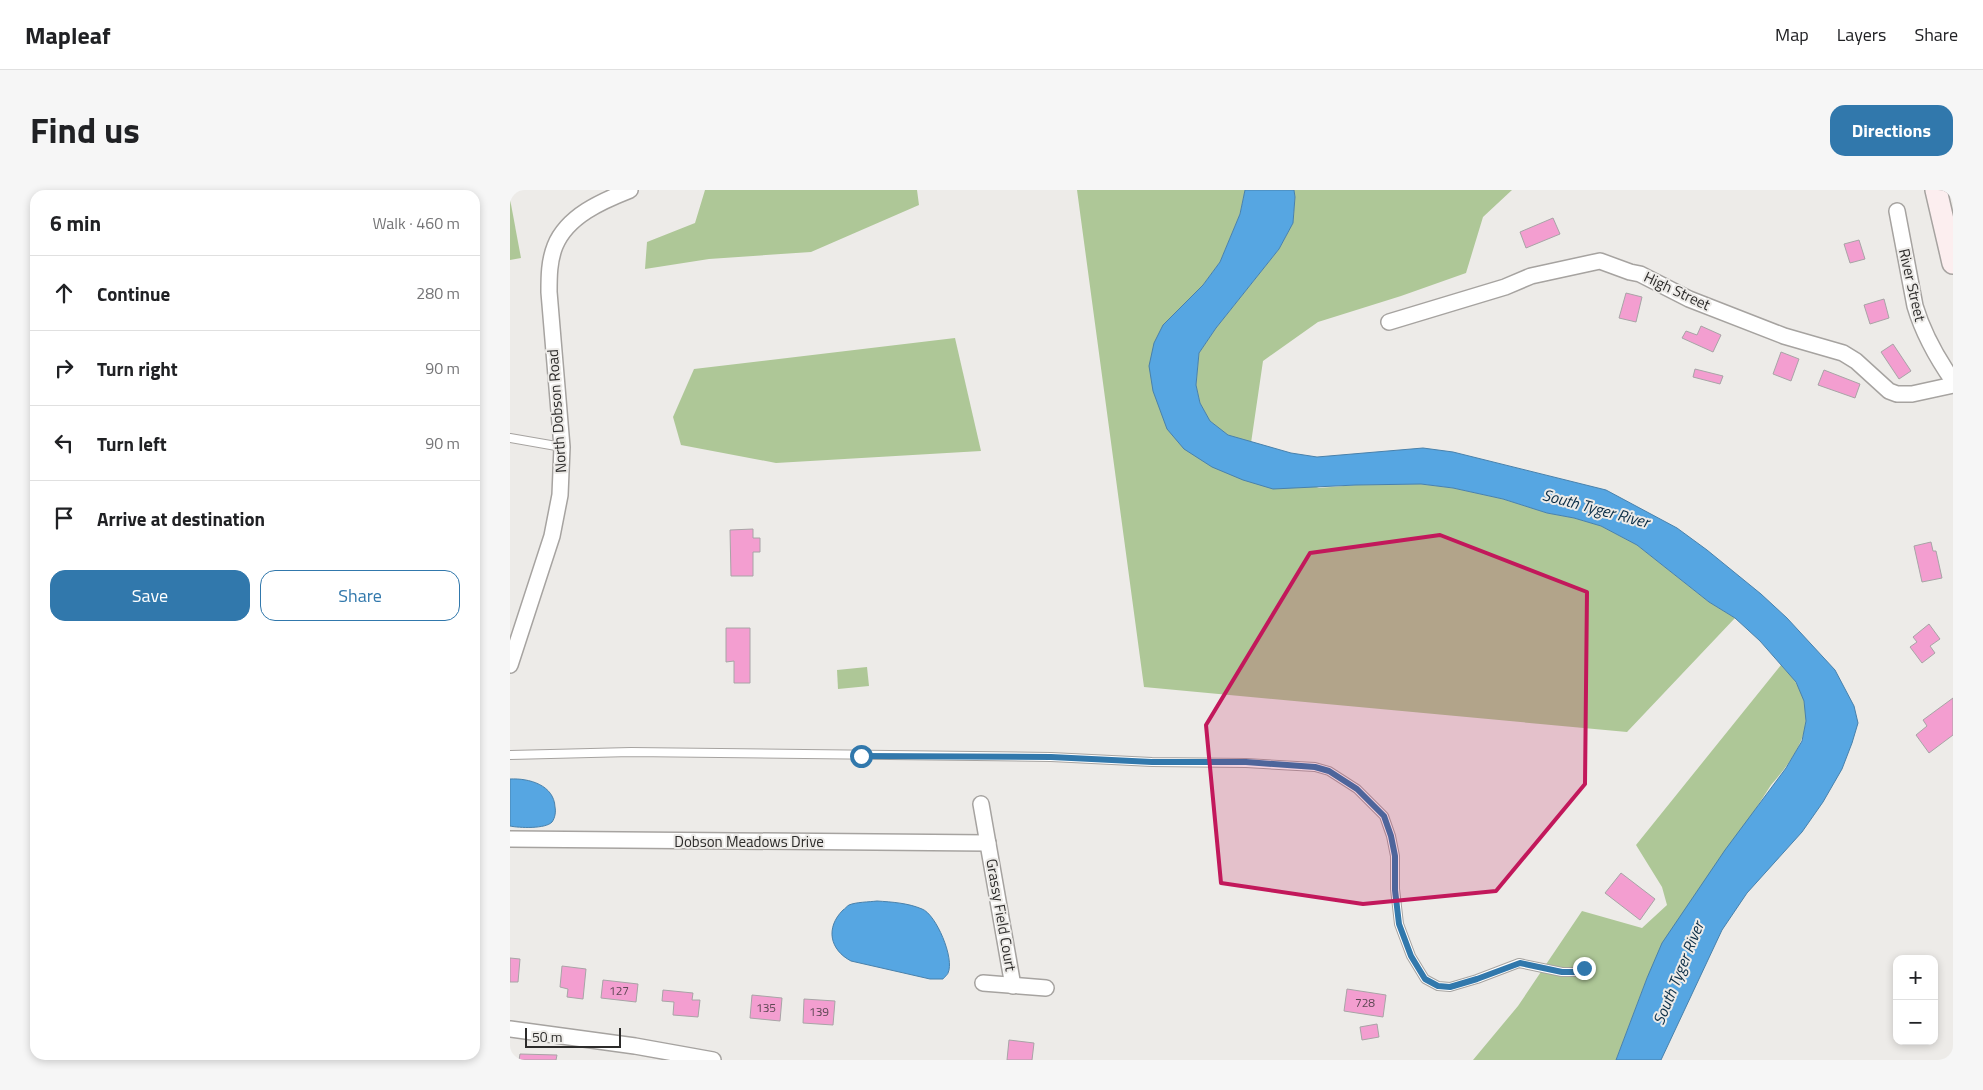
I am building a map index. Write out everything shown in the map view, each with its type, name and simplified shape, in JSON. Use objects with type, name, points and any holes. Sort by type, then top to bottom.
[{"type":"main road","points":[[1936,190],[1953,263]]},
{"type":"street","name":"North Dobson Road","points":[[510,665],[552,536],[558,514],[562,475],[562,447],[548,292],[549,270],[555,247],[567,228],[590,208],[630,190]]},
{"type":"street","name":"River Street","points":[[1897,211],[1919,319],[1942,366],[1953,381]]},
{"type":"street","name":"High Street","points":[[1389,322],[1505,287],[1531,276],[1600,261],[1640,274],[1689,299],[1784,336],[1843,353],[1856,361],[1889,391],[1912,394],[1953,386]]},
{"type":"street","name":"Grassy Field Court","points":[[981,804],[1013,986]]},
{"type":"street","name":"Dobson Meadows Drive","points":[[510,839],[988,844]]},
{"type":"street","name":"Grassy Field Court","points":[[983,983],[1046,988]]},
{"type":"street","points":[[510,1028],[635,1046],[713,1060]]},
{"type":"lane","points":[[510,438],[562,447]]},
{"type":"lane","points":[[510,756],[560,756],[631,752],[1051,757],[1152,762],[1246,762],[1315,767],[1329,771],[1357,789],[1384,816],[1395,856],[1395,890],[1399,924],[1411,956],[1425,979],[1438,986],[1450,987],[1520,963],[1562,972],[1574,972],[1584,968]]},
{"type":"highlighted area","points":[[1440,535],[1587,592],[1585,784],[1496,891],[1363,904],[1221,883],[1206,725],[1310,553]]},
{"type":"green space","points":[[705,190],[917,190],[919,205],[811,252],[709,259],[645,269],[647,242],[695,223]]},
{"type":"green space","points":[[1077,190],[1245,190],[1240,214],[1220,262],[1203,285],[1163,325],[1167,429],[1319,488],[1356,485],[1421,484],[1453,488],[1503,499],[1547,513],[1601,526],[1637,545],[1709,602],[1735,618],[1627,732],[1144,687]]},
{"type":"green space","points":[[1294,190],[1512,190],[1483,217],[1466,273],[1318,322],[1263,361],[1251,443],[1227,435],[1210,421],[1200,403],[1196,385],[1199,353],[1216,328],[1279,249],[1293,223]]},
{"type":"green space","points":[[510,199],[521,258],[510,260]]},
{"type":"green space","points":[[955,338],[981,451],[776,463],[681,445],[673,417],[694,369]]},
{"type":"green space","points":[[1781,665],[1795,681],[1803,698],[1806,712],[1802,738],[1797,750],[1771,785],[1647,978],[1616,1060],[1473,1060],[1518,1006],[1582,911],[1642,928],[1667,905],[1662,887],[1636,845]]},
{"type":"green space","points":[[867,667],[869,686],[838,689],[837,670]]},
{"type":"water","name":"South Tyger River","points":[[1245,190],[1294,190],[1293,223],[1279,249],[1216,328],[1199,353],[1196,385],[1200,403],[1210,421],[1228,435],[1291,453],[1317,457],[1423,448],[1453,452],[1606,490],[1677,528],[1761,594],[1787,618],[1835,670],[1854,706],[1858,723],[1842,769],[1823,802],[1802,832],[1747,893],[1722,930],[1661,1060],[1616,1060],[1662,943],[1725,850],[1786,768],[1802,741],[1806,721],[1804,701],[1796,682],[1760,641],[1735,618],[1709,602],[1637,545],[1601,526],[1547,513],[1503,499],[1453,488],[1421,484],[1273,489],[1243,480],[1212,467],[1184,449],[1167,429],[1153,391],[1149,366],[1154,343],[1163,325],[1203,285],[1220,262],[1240,214]]},
{"type":"water","points":[[510,779],[525,780],[539,784],[550,793],[554,799],[555,809],[555,817],[552,822],[538,827],[510,826]]},
{"type":"water","points":[[877,901],[917,907],[933,919],[943,938],[949,958],[948,973],[943,979],[930,979],[851,961],[838,951],[832,938],[832,931],[837,917],[849,905]]},
{"type":"building","points":[[1553,218],[1560,234],[1526,248],[1520,232]]},
{"type":"building","points":[[1859,240],[1865,259],[1850,263],[1844,244]]},
{"type":"building","points":[[1626,293],[1642,297],[1636,322],[1619,318]]},
{"type":"building","points":[[1884,299],[1889,318],[1870,324],[1864,305]]},
{"type":"building","points":[[1701,326],[1721,335],[1713,352],[1682,338],[1686,331],[1697,335]]},
{"type":"building","points":[[1893,344],[1911,371],[1899,379],[1881,352]]},
{"type":"building","points":[[1781,352],[1799,359],[1791,381],[1773,374]]},
{"type":"building","points":[[1695,369],[1723,376],[1720,384],[1693,377]]},
{"type":"building","points":[[1824,370],[1860,384],[1855,398],[1818,385]]},
{"type":"building","points":[[753,529],[753,538],[760,538],[760,552],[753,552],[753,576],[731,576],[730,530]]},
{"type":"building","points":[[1931,542],[1933,551],[1936,551],[1942,578],[1922,582],[1914,546]]},
{"type":"building","points":[[1929,624],[1940,639],[1930,646],[1935,653],[1922,663],[1910,647],[1917,642],[1913,637]]},
{"type":"building","points":[[726,628],[750,628],[750,683],[734,683],[734,661],[726,662]]},
{"type":"building","points":[[1953,698],[1953,735],[1929,753],[1916,735],[1927,726],[1923,720]]},
{"type":"building","points":[[1621,873],[1655,899],[1640,920],[1605,893]]},
{"type":"building","points":[[510,958],[520,959],[518,982],[510,982]]},
{"type":"building","points":[[562,966],[586,969],[583,999],[567,997],[568,989],[560,987]]},
{"type":"building","points":[[603,980],[638,984],[636,1002],[601,998]]},
{"type":"building","points":[[1347,989],[1386,995],[1383,1017],[1344,1011]]},
{"type":"building","points":[[663,990],[693,993],[692,1000],[700,1000],[698,1017],[673,1015],[674,1002],[662,1001]]},
{"type":"building","points":[[752,995],[782,998],[780,1021],[750,1018]]},
{"type":"building","points":[[804,999],[835,1001],[833,1025],[803,1023]]},
{"type":"building","points":[[1377,1024],[1379,1037],[1362,1040],[1360,1027]]},
{"type":"building","points":[[1009,1040],[1034,1043],[1032,1060],[1007,1060]]},
{"type":"building","points":[[520,1054],[557,1055],[556,1060],[519,1060]]},
{"type":"route","points":[[861,756],[1051,757],[1152,762],[1246,762],[1301,765],[1329,771],[1357,789],[1384,816],[1395,856],[1395,890],[1399,924],[1411,956],[1425,979],[1438,986],[1450,987],[1520,963],[1562,972],[1574,972],[1584,968]]}]
